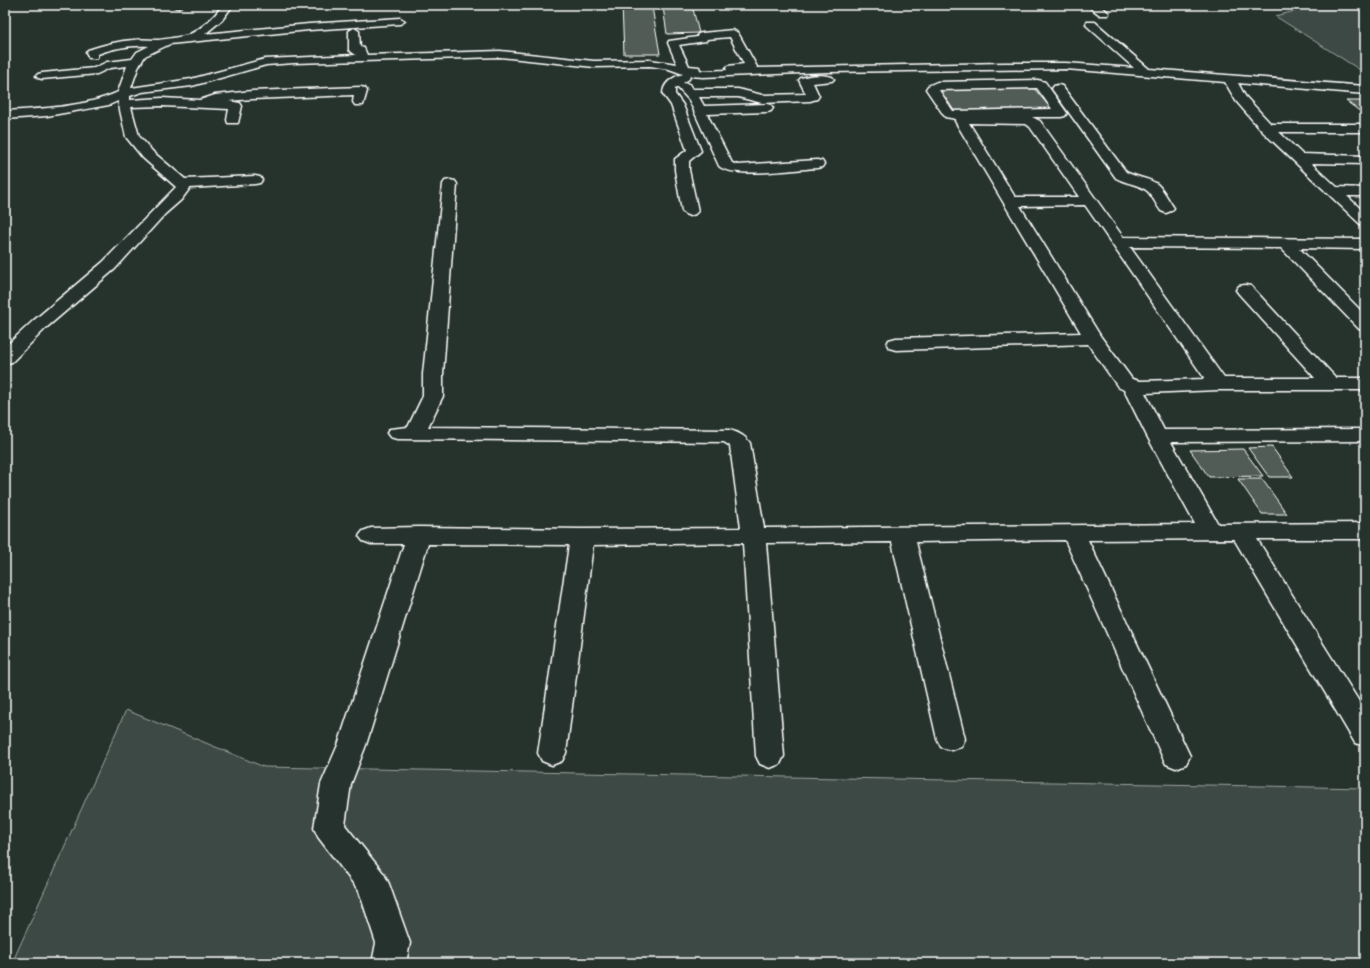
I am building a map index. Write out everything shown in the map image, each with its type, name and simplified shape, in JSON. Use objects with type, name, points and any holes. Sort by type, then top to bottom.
[{"type":"street","points":[[190,38],[218,18],[228,5]]},
{"type":"street","points":[[1092,5],[1104,13]]},
{"type":"street","points":[[5,358],[39,324],[102,272],[136,239],[183,187],[148,155],[133,137],[124,99],[132,68],[141,54],[167,41],[190,38],[309,27],[400,21]]},
{"type":"street","points":[[1091,24],[1145,72]]},
{"type":"street","points":[[294,60],[288,43],[309,35],[309,27]]},
{"type":"street","points":[[124,99],[140,89],[192,82],[265,62],[294,60],[500,54],[594,64],[650,63],[671,66],[692,73],[717,71],[750,67],[733,33],[702,36],[702,39],[673,42],[685,70],[717,71],[734,74],[827,69],[1041,66],[1096,68],[1365,90]]},
{"type":"street","points":[[356,35],[355,50],[360,50],[362,59]]},
{"type":"street","points":[[93,56],[92,52],[119,44],[148,41],[162,44]]},
{"type":"street","points":[[81,58],[147,51]]},
{"type":"street","points":[[519,67],[541,66],[572,61]]},
{"type":"street","points":[[42,76],[97,71],[107,65],[136,62]]},
{"type":"street","points":[[1041,66],[1121,175],[1130,180],[1144,183],[1152,187],[1166,208]]},
{"type":"street","points":[[949,67],[969,85],[1041,85],[1061,113],[951,115],[932,88],[937,86],[969,85]]},
{"type":"street","points":[[682,88],[692,73]]},
{"type":"street","points":[[690,211],[682,170],[682,160],[694,151],[676,105],[669,94],[669,88],[733,86],[740,84],[741,82],[734,74]]},
{"type":"street","points":[[218,75],[231,78],[249,78]]},
{"type":"street","points":[[682,88],[738,93],[762,99],[810,97],[813,96],[804,81],[807,79],[899,78]]},
{"type":"street","points":[[1230,80],[1240,98],[1267,128],[1365,221]]},
{"type":"street","points":[[682,88],[694,98],[724,163],[727,166],[738,169],[817,164]]},
{"type":"street","points":[[203,103],[215,99],[252,95],[361,91],[359,102]]},
{"type":"street","points":[[5,115],[47,112],[124,99],[224,104],[236,106],[233,120]]},
{"type":"street","points":[[700,110],[807,107]]},
{"type":"street","points":[[1218,384],[1031,121],[1024,119],[961,121],[1093,338],[1125,382],[1132,386],[1218,384],[1365,384]]},
{"type":"street","points":[[1267,128],[1365,128]]},
{"type":"street","points":[[1298,158],[1365,160]]},
{"type":"street","points":[[181,184],[255,180]]},
{"type":"street","points":[[450,184],[434,366],[433,396],[406,433],[730,436],[740,442],[754,535],[770,756]]},
{"type":"street","points":[[1334,191],[1365,192]]},
{"type":"street","points":[[1009,202],[1088,201]]},
{"type":"street","points":[[1118,242],[1365,244]]},
{"type":"street","points":[[1286,244],[1365,324]]},
{"type":"street","points":[[1245,290],[1331,384]]},
{"type":"street","points":[[896,344],[1093,338]]},
{"type":"street","points":[[1132,386],[1157,436],[1211,531]]},
{"type":"street","points":[[1157,436],[1365,434]]},
{"type":"street","points":[[1241,531],[1365,735]]},
{"type":"street","points":[[371,536],[582,537],[1241,531],[1362,536]]},
{"type":"street","points":[[1073,532],[1176,756]]},
{"type":"street","points":[[902,533],[951,739]]},
{"type":"street","points":[[389,963],[393,943],[373,884],[329,828],[336,784],[352,745],[419,536]]},
{"type":"street","points":[[552,753],[582,537]]},
{"type":"shaded area","points":[[1319,5],[1365,5],[1365,73],[1275,16]]},
{"type":"shaded area","points":[[126,710],[264,767],[1365,788],[1365,963],[12,963]]},
{"type":"building","points":[[622,5],[692,5],[699,33],[667,34],[663,7],[652,7],[660,54],[624,54]]},
{"type":"building","points":[[1032,86],[1055,113],[953,115],[935,87]]},
{"type":"building","points":[[1346,101],[1365,101],[1365,115]]},
{"type":"building","points":[[1272,447],[1293,477],[1269,477],[1248,448]]},
{"type":"building","points":[[1243,449],[1263,476],[1209,477],[1190,450]]},
{"type":"building","points":[[1238,479],[1262,479],[1287,514],[1262,514]]}]
